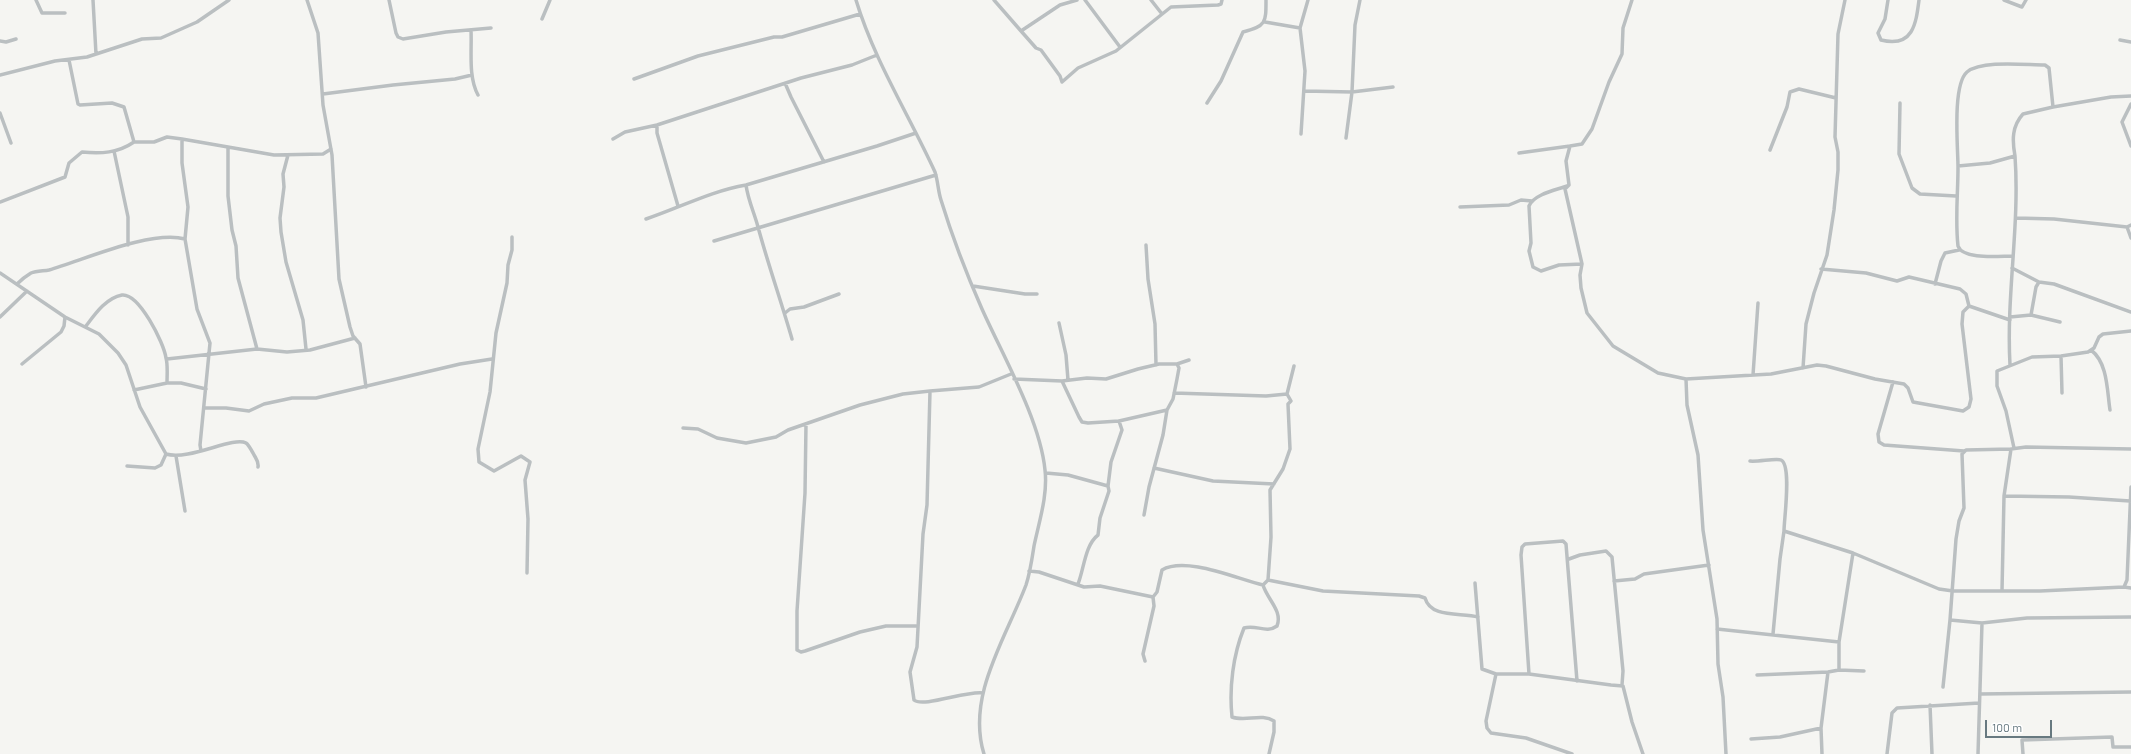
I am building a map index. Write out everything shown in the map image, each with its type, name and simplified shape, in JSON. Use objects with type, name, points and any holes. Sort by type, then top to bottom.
[{"type":"street","points":[[36,0],[42,13],[65,13]]},
{"type":"street","points":[[93,0],[96,54]]},
{"type":"street","points":[[0,75],[56,61],[87,57],[142,39],[161,38],[197,22],[229,0]]},
{"type":"street","points":[[307,0],[318,33],[323,94],[331,149],[337,228],[338,270],[350,327],[355,338],[360,344],[366,387]]},
{"type":"street","points":[[389,0],[398,37],[403,39],[491,28]]},
{"type":"street","points":[[542,19],[550,0]]},
{"type":"street","points":[[856,0],[860,14],[877,55],[936,175],[941,199],[973,286],[1040,444],[1046,473],[1044,493],[1027,583],[997,652],[983,693],[979,728],[984,754]]},
{"type":"street","points":[[994,0],[1036,48],[1041,50],[1060,76],[1062,82],[1078,68],[1116,51],[1171,7],[1218,5],[1221,4],[1222,0]]},
{"type":"street","points":[[1021,31],[1060,5],[1077,0]]},
{"type":"street","points":[[1085,0],[1120,47]]},
{"type":"street","points":[[1151,0],[1162,14]]},
{"type":"street","points":[[1207,104],[1221,81],[1243,32],[1261,27],[1265,22],[1266,0]]},
{"type":"street","points":[[1301,134],[1305,71],[1300,28],[1308,0]]},
{"type":"street","points":[[1346,138],[1352,92],[1356,25],[1360,0]]},
{"type":"street","points":[[1519,153],[1582,144],[1592,129],[1609,82],[1622,54],[1623,28],[1632,0]]},
{"type":"street","points":[[1802,368],[1806,324],[1821,269],[1827,255],[1837,189],[1838,152],[1835,137],[1838,34],[1845,0]]},
{"type":"street","points":[[1888,0],[1885,19],[1878,33],[1881,40],[1890,42],[1905,38],[1911,33],[1914,28],[1919,0]]},
{"type":"street","points":[[2004,0],[2018,7],[2022,7],[2026,0]]},
{"type":"street","points":[[634,79],[698,56],[774,37],[782,37],[860,14]]},
{"type":"street","points":[[1265,22],[1300,28]]},
{"type":"street","points":[[471,30],[472,75],[474,88],[478,95]]},
{"type":"street","points":[[0,41],[6,42],[16,39]]},
{"type":"street","points":[[2120,40],[2131,42]]},
{"type":"street","points":[[613,138],[626,132],[657,125],[785,83],[877,55]]},
{"type":"street","points":[[69,60],[78,104],[112,103],[124,107],[134,142]]},
{"type":"street","points":[[1959,250],[1956,229],[1958,166],[1956,138],[1958,103],[1962,80],[1968,71],[1977,68],[2009,64],[2047,66],[2053,106]]},
{"type":"street","points":[[323,94],[455,79],[472,75]]},
{"type":"street","points":[[785,83],[790,97],[824,162]]},
{"type":"street","points":[[1304,91],[1352,92],[1393,87]]},
{"type":"street","points":[[1770,150],[1787,107],[1790,92],[1799,89],[1836,98]]},
{"type":"street","points":[[2010,365],[2012,256],[2016,218],[2015,156],[2013,135],[2015,126],[2020,118],[2031,111],[2111,97],[2131,96]]},
{"type":"street","points":[[1900,103],[1899,154],[1912,188],[1920,194],[1956,196]]},
{"type":"street","points":[[2131,104],[2122,122],[2131,146]]},
{"type":"street","points":[[0,113],[11,143]]},
{"type":"street","points":[[657,125],[656,133],[678,206]]},
{"type":"street","points":[[646,219],[733,187],[746,185],[824,162],[916,132]]},
{"type":"street","points":[[0,202],[65,177],[69,163],[82,152],[98,154],[114,151],[126,148],[134,142],[154,142],[167,137],[274,155],[324,154],[331,149]]},
{"type":"street","points":[[182,139],[182,163],[188,207],[185,239],[197,309],[210,342],[200,445],[201,451]]},
{"type":"street","points":[[1570,146],[1566,161],[1569,185],[1565,189],[1582,264],[1580,275],[1585,308],[1607,340],[1619,351],[1658,373],[1686,379],[1753,375],[1817,365],[1826,366],[1907,385],[1912,400],[1916,403],[1963,411],[1969,407],[1971,399],[1962,324],[1963,312],[1969,306]]},
{"type":"street","points":[[228,148],[228,196],[232,230],[236,246],[238,278],[257,349]]},
{"type":"street","points":[[114,151],[128,217],[128,245]]},
{"type":"street","points":[[288,155],[283,174],[281,232],[286,262],[303,320],[306,349]]},
{"type":"street","points":[[1958,166],[1990,163],[2015,156]]},
{"type":"street","points":[[714,242],[936,175]]},
{"type":"street","points":[[746,185],[748,200],[792,339]]},
{"type":"street","points":[[1460,206],[1509,205],[1521,200],[1532,201],[1569,185]]},
{"type":"street","points":[[1532,201],[1529,206],[1531,243],[1528,251],[1533,267],[1541,271],[1559,265],[1582,264]]},
{"type":"street","points":[[2016,218],[2054,219],[2129,226],[2131,238]]},
{"type":"street","points":[[17,284],[33,272],[50,269],[102,251],[177,237],[185,239]]},
{"type":"street","points":[[512,237],[512,250],[508,265],[507,283],[492,358],[490,392],[478,449],[479,462],[494,471],[521,456],[530,462],[525,480],[528,519],[527,573]]},
{"type":"street","points":[[1146,245],[1155,324],[1156,365]]},
{"type":"street","points":[[1935,284],[1941,261],[1945,253],[1959,250],[1968,255],[2012,256]]},
{"type":"street","points":[[2012,268],[2039,282],[2054,284],[2131,312]]},
{"type":"street","points":[[1821,269],[1866,273],[1897,282],[1909,277],[1962,290],[1966,294],[1969,306]]},
{"type":"street","points":[[0,273],[65,317],[86,326],[99,334],[118,353],[126,365],[140,407],[166,454],[176,456],[235,442],[244,442],[248,444],[258,462],[258,467]]},
{"type":"street","points":[[2031,314],[2036,287],[2039,282]]},
{"type":"street","points":[[973,286],[1025,294],[1036,294]]},
{"type":"street","points":[[0,317],[28,291]]},
{"type":"street","points":[[785,314],[790,309],[804,307],[839,294]]},
{"type":"street","points":[[86,326],[108,301],[123,295],[132,297],[148,315],[167,359],[167,383]]},
{"type":"street","points":[[1753,375],[1758,303]]},
{"type":"street","points":[[1969,306],[2010,318],[2031,314],[2060,322]]},
{"type":"street","points":[[22,364],[61,332],[64,326],[65,317]]},
{"type":"street","points":[[1059,323],[1066,355],[1068,380]]},
{"type":"street","points":[[2002,591],[2004,496],[2013,449],[2008,417],[1997,386],[1996,374],[1999,368],[2038,356],[2061,356],[2091,350],[2099,336],[2103,334],[2131,330]]},
{"type":"street","points":[[167,359],[189,355],[209,355],[257,349],[288,352],[306,349],[310,350],[355,338]]},
{"type":"street","points":[[2091,350],[2099,358],[2103,368],[2110,410]]},
{"type":"street","points":[[2061,356],[2062,393]]},
{"type":"street","points":[[204,408],[226,408],[250,411],[264,404],[292,398],[316,398],[492,358]]},
{"type":"street","points":[[1014,380],[1062,381],[1087,378],[1106,379],[1156,365],[1177,364],[1188,360]]},
{"type":"street","points":[[1144,516],[1154,468],[1163,436],[1167,410],[1174,393],[1179,368],[1177,364]]},
{"type":"street","points":[[1263,585],[1268,580],[1271,537],[1270,490],[1283,469],[1290,449],[1291,425],[1288,404],[1292,401],[1287,394],[1294,366]]},
{"type":"street","points":[[683,428],[698,429],[717,438],[746,443],[776,437],[806,424],[860,405],[903,394],[930,390],[979,387],[1011,374]]},
{"type":"street","points":[[1686,379],[1687,405],[1698,455],[1703,530],[1717,629],[1718,664],[1723,697],[1726,754]]},
{"type":"street","points":[[1062,381],[1082,422],[1088,424],[1119,421],[1167,410]]},
{"type":"street","points":[[1893,382],[1878,434],[1879,442],[1884,445],[1964,451],[2013,449],[2131,450]]},
{"type":"street","points":[[134,390],[167,383],[181,383],[206,389]]},
{"type":"street","points":[[930,390],[927,505],[923,534],[916,626],[917,647],[910,672],[915,701],[939,700],[971,692],[983,693]]},
{"type":"street","points":[[1174,393],[1266,396],[1287,394]]},
{"type":"street","points":[[1078,584],[1089,546],[1092,539],[1098,534],[1100,518],[1108,491],[1111,462],[1122,430],[1119,421]]},
{"type":"street","points":[[806,424],[805,492],[797,611],[797,650],[805,652],[860,632],[886,626],[916,626]]},
{"type":"street","points":[[1943,687],[1954,590],[1957,530],[1964,508],[1962,457],[1964,451]]},
{"type":"street","points":[[127,466],[154,468],[161,465],[166,454]]},
{"type":"street","points":[[176,456],[185,511]]},
{"type":"street","points":[[1750,461],[1782,461],[1785,464],[1788,484],[1773,634]]},
{"type":"street","points":[[1154,468],[1213,481],[1274,484]]},
{"type":"street","points":[[1046,473],[1068,475],[1074,478],[1108,486]]},
{"type":"street","points":[[2124,587],[2127,580],[2129,552],[2131,487]]},
{"type":"street","points":[[2004,496],[2069,497],[2130,501]]},
{"type":"street","points":[[1784,531],[1853,553],[1939,588],[1954,590],[2002,591],[2131,588]]},
{"type":"street","points":[[1529,674],[1522,547],[1531,543],[1563,541],[1566,544],[1568,559],[1577,680]]},
{"type":"street","points":[[1568,559],[1580,555],[1608,552],[1612,557],[1623,671],[1622,685],[1625,689],[1632,722],[1643,754]]},
{"type":"street","points":[[1839,670],[1839,642],[1853,553]]},
{"type":"street","points":[[1145,661],[1143,654],[1154,606],[1153,597],[1157,592],[1162,570],[1175,565],[1210,570],[1263,585]]},
{"type":"street","points":[[1614,581],[1635,579],[1644,574],[1709,566]]},
{"type":"street","points":[[1029,572],[1039,572],[1084,587],[1100,586],[1153,597]]},
{"type":"street","points":[[1268,580],[1323,591],[1419,596],[1425,598],[1427,603],[1445,614],[1478,616]]},
{"type":"street","points":[[1475,583],[1481,667],[1485,672],[1496,674],[1529,674],[1612,686],[1622,685]]},
{"type":"street","points":[[1263,585],[1265,592],[1279,615],[1279,621],[1277,626],[1267,631],[1256,628],[1244,628],[1236,654],[1232,675],[1232,717],[1260,718],[1274,721],[1274,732],[1269,754]]},
{"type":"street","points":[[1950,620],[1982,623],[2027,618],[2131,617]]},
{"type":"street","points":[[1978,754],[1982,623]]},
{"type":"street","points":[[1717,629],[1839,642]]},
{"type":"street","points":[[1758,675],[1828,672],[1839,670],[1864,671]]},
{"type":"street","points":[[1822,754],[1821,728],[1828,672]]},
{"type":"street","points":[[1496,674],[1486,721],[1486,728],[1490,732],[1526,738],[1572,754]]},
{"type":"street","points":[[1980,694],[2131,692]]},
{"type":"street","points":[[1887,754],[1892,713],[1896,708],[1979,703]]},
{"type":"street","points":[[1930,705],[1932,754]]},
{"type":"street","points":[[1751,739],[1780,737],[1821,728]]},
{"type":"street","points":[[2023,754],[2022,740],[2112,737],[2112,747],[2131,747]]}]
